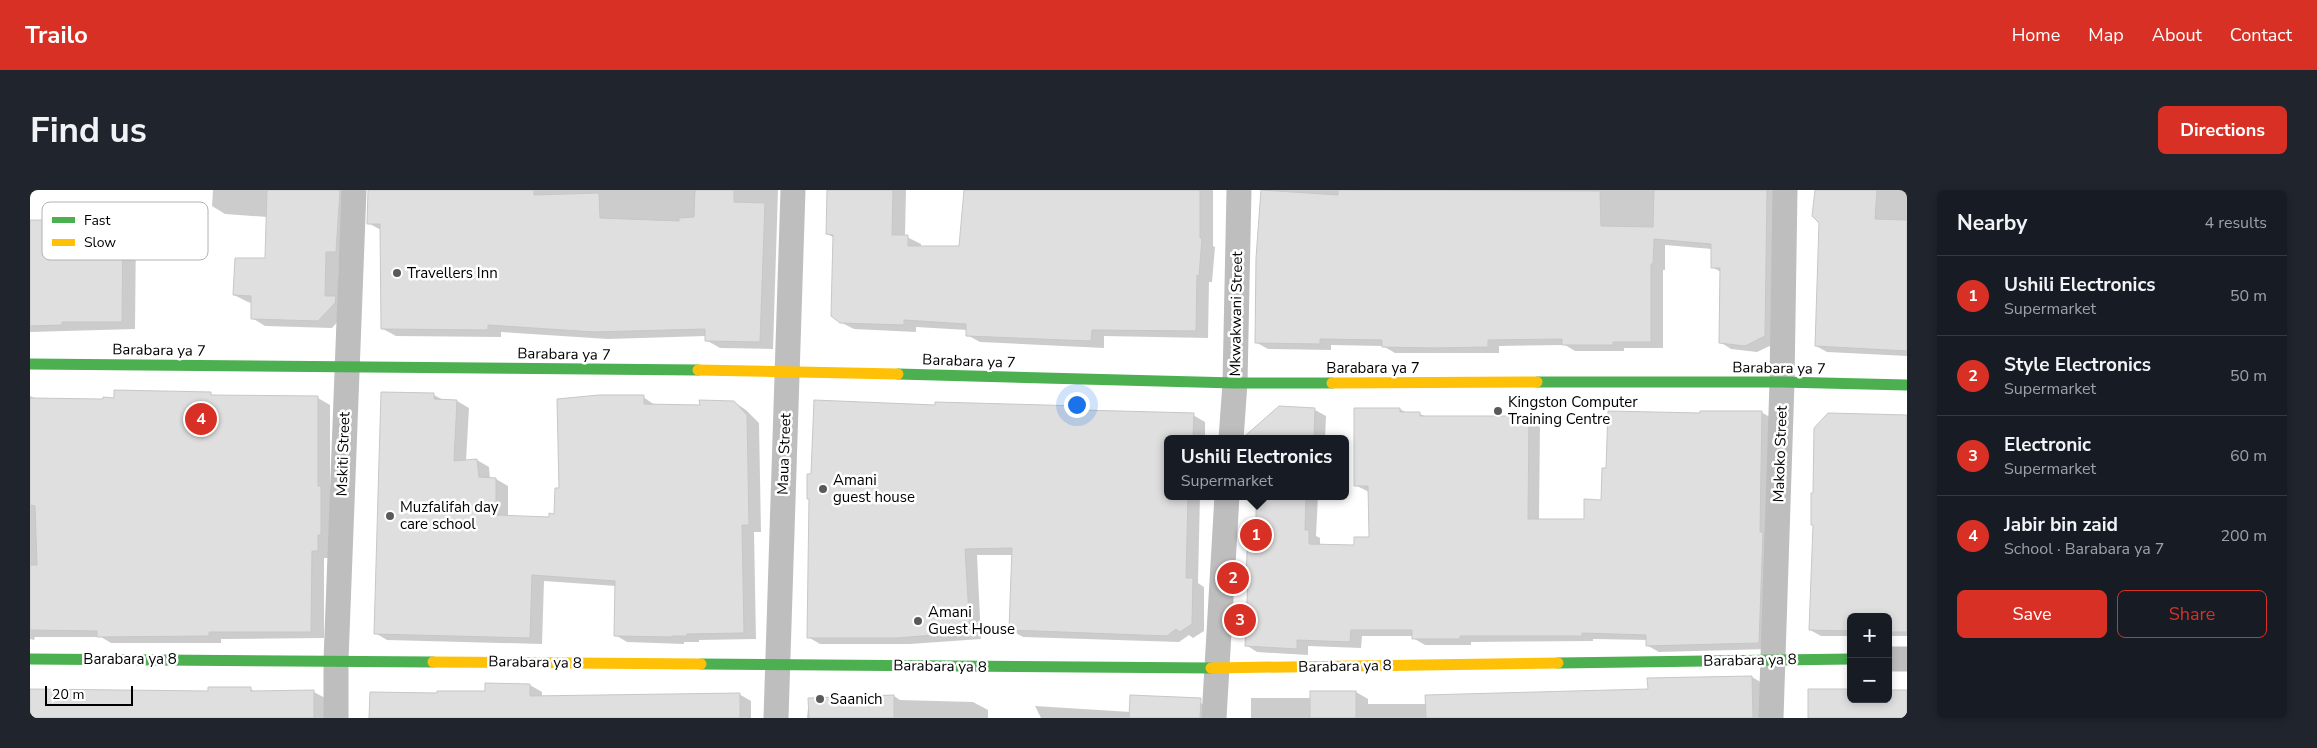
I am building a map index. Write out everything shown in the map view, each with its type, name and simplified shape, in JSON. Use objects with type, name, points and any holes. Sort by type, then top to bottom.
[{"type":"street","name":"Mskiti Street","points":[[336,718],[336,660],[354,190]]},
{"type":"street","name":"Maua Street","points":[[776,718],[793,190]]},
{"type":"street","name":"Mkwakwani Street","points":[[1231,435],[1235,383],[1239,190]]},
{"type":"street","name":"Makoko Street","points":[[1771,718],[1782,382],[1785,190]]},
{"type":"street","name":"Barabara ya 7","points":[[30,364],[786,371],[1235,383],[1782,382],[1907,385]]},
{"type":"street","points":[[1214,718],[1215,668],[1227,500]]},
{"type":"street","name":"Barabara ya 8","points":[[30,659],[1215,668],[1847,659]]},
{"type":"street","points":[[1892,660],[1907,660]]},
{"type":"building","points":[[267,190],[340,190],[336,252],[326,252],[325,296],[336,296],[335,303],[318,321],[251,319],[251,296],[233,295],[235,258],[265,258]]},
{"type":"building","points":[[368,190],[534,190],[534,195],[599,193],[600,218],[679,221],[679,218],[694,217],[695,190],[734,190],[734,202],[765,203],[760,342],[705,341],[705,329],[594,332],[488,325],[488,330],[381,329],[380,224],[367,224]]},
{"type":"building","points":[[827,190],[893,190],[892,235],[908,235],[908,246],[959,246],[964,190],[1200,190],[1200,238],[1202,238],[1199,276],[1197,275],[1196,331],[1092,330],[1091,341],[966,336],[966,324],[904,320],[904,325],[840,323],[831,316],[833,235],[826,234]]},
{"type":"building","points":[[1261,190],[1338,195],[1338,190],[1600,191],[1601,226],[1653,227],[1654,190],[1767,190],[1765,336],[1745,346],[1719,343],[1720,268],[1711,268],[1711,244],[1654,239],[1653,264],[1651,264],[1651,342],[1613,342],[1613,345],[1562,345],[1562,339],[1488,340],[1488,347],[1433,348],[1382,347],[1382,340],[1320,339],[1320,344],[1255,343],[1256,258]]},
{"type":"building","points":[[1815,190],[1877,190],[1875,219],[1907,220],[1907,351],[1815,346],[1819,223],[1812,216]]},
{"type":"building","points":[[30,220],[42,220],[42,260],[123,260],[122,322],[62,322],[62,325],[30,326]]},
{"type":"building","points":[[114,390],[211,392],[211,395],[318,396],[318,486],[321,486],[321,535],[318,535],[318,551],[312,551],[311,632],[209,632],[209,636],[97,637],[97,631],[30,630],[30,565],[37,565],[35,506],[30,505],[30,398],[114,398]]},
{"type":"building","points":[[381,392],[434,393],[434,399],[457,400],[454,461],[477,459],[479,477],[496,478],[496,515],[549,517],[549,513],[554,514],[555,488],[559,488],[557,399],[599,395],[644,395],[644,404],[700,405],[699,400],[734,401],[747,415],[749,525],[742,525],[744,633],[687,634],[687,636],[672,637],[614,636],[615,581],[532,575],[530,638],[374,634]]},
{"type":"building","points":[[814,400],[935,405],[935,402],[1081,406],[1081,410],[1194,413],[1193,435],[1164,435],[1164,500],[1188,500],[1186,578],[1193,578],[1192,624],[1180,632],[1176,629],[1167,636],[1009,630],[1012,548],[965,549],[970,632],[897,638],[807,638],[809,499],[807,499],[807,474],[811,474]]},
{"type":"building","points":[[1279,406],[1315,408],[1314,435],[1246,435]]},
{"type":"building","points":[[1354,408],[1400,408],[1400,412],[1420,412],[1420,416],[1529,416],[1528,519],[1584,519],[1584,499],[1601,500],[1602,468],[1606,468],[1608,411],[1700,413],[1700,411],[1762,411],[1760,532],[1763,532],[1759,643],[1646,646],[1646,635],[1582,633],[1582,636],[1460,636],[1460,639],[1412,639],[1412,630],[1351,630],[1350,642],[1297,640],[1297,649],[1245,646],[1248,527],[1256,528],[1256,500],[1306,500],[1305,530],[1309,530],[1309,544],[1354,545],[1354,537],[1369,537],[1368,486],[1354,486]]},
{"type":"building","points":[[1828,413],[1907,415],[1907,632],[1892,632],[1892,613],[1847,613],[1847,631],[1809,630],[1814,428]]},
{"type":"building","points":[[1752,676],[1753,718],[1426,718],[1425,695],[1648,689],[1647,678]]},
{"type":"building","points":[[485,683],[530,684],[530,696],[740,693],[740,718],[369,718],[370,692],[437,693],[437,691],[485,691]]},
{"type":"building","points":[[208,687],[251,687],[251,691],[314,690],[314,718],[30,718],[30,689],[208,691]]},
{"type":"building","points":[[1808,689],[1847,689],[1847,703],[1892,703],[1892,690],[1907,690],[1907,718],[1808,718]]},
{"type":"building","points":[[1310,691],[1356,691],[1356,718],[1310,718]]},
{"type":"building","points":[[894,695],[894,718],[809,718],[808,698]]},
{"type":"building","points":[[1130,695],[1201,698],[1200,718],[1129,718]]},
{"type":"traffic: fast","points":[[30,364],[698,370]]},
{"type":"traffic: fast","points":[[898,374],[1235,383],[1332,383]]},
{"type":"traffic: fast","points":[[1537,382],[1782,382],[1907,385]]},
{"type":"traffic: fast","points":[[30,659],[433,662]]},
{"type":"traffic: fast","points":[[1558,663],[1847,659]]},
{"type":"traffic: fast","points":[[701,664],[1211,668]]},
{"type":"traffic: slow","points":[[698,370],[898,374]]},
{"type":"traffic: slow","points":[[1332,383],[1537,382]]},
{"type":"traffic: slow","points":[[433,662],[701,664]]},
{"type":"traffic: slow","points":[[1211,668],[1558,663]]},
{"type":"place","name":"Travellers Inn","points":[[397,273]]},
{"type":"place","name":"Kingston Computer Training Centre","points":[[1498,411]]},
{"type":"place","name":"Jabir bin zaid","points":[[201,419]]},
{"type":"place","name":"Amani guest house","points":[[823,489]]},
{"type":"place","name":"Muzfalifah day care school","points":[[390,516]]},
{"type":"place","name":"Ushili Electronics","points":[[1256,535]]},
{"type":"place","name":"Style Electronics","points":[[1233,578]]},
{"type":"place","name":"Electronic","points":[[1240,620]]},
{"type":"place","name":"Amani Guest House","points":[[918,621]]},
{"type":"place","name":"Saanich","points":[[820,699]]}]
